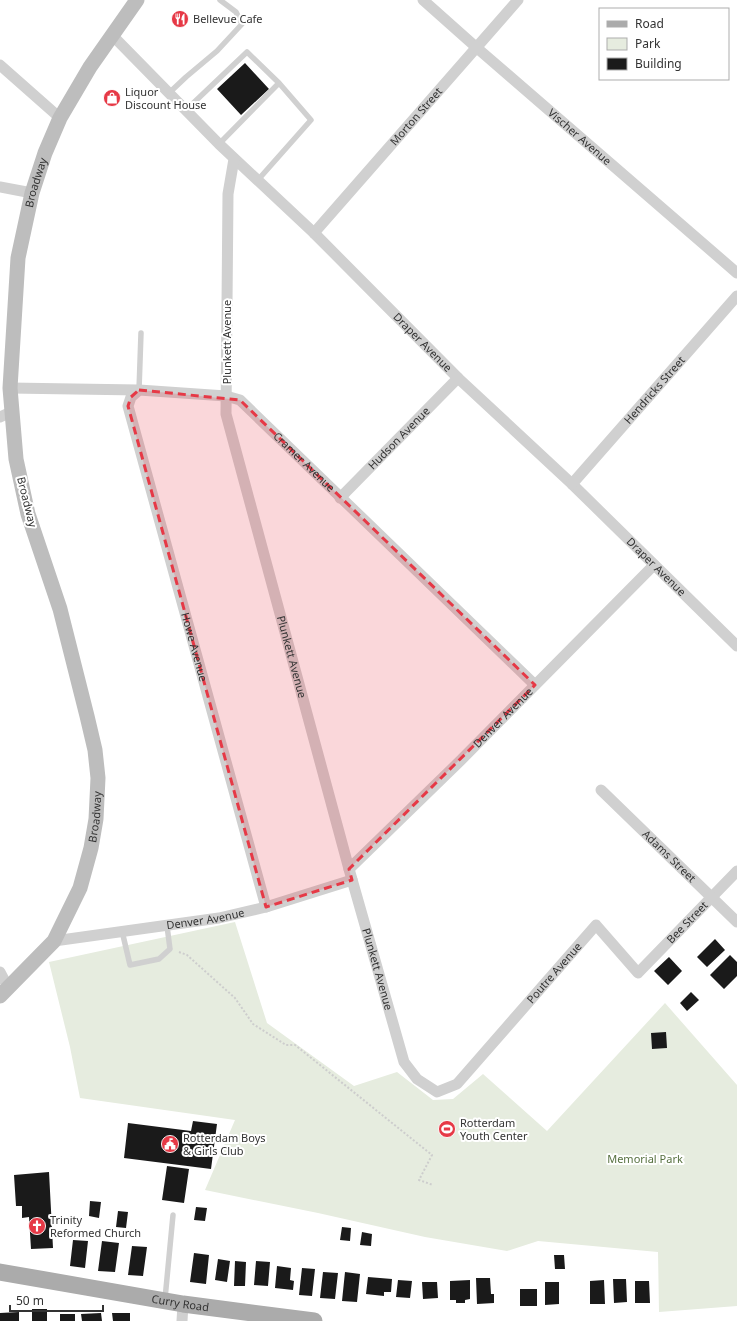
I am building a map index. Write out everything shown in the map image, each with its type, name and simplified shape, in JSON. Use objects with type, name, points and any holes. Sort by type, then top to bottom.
[{"type":"main road","name":"Broadway","points":[[4,993],[54,941],[80,888],[91,848],[96,819],[98,778],[96,750],[60,610],[28,514],[6,414],[10,388],[18,258],[32,193],[45,152],[60,118],[90,67],[137,0]]},
{"type":"main road","name":"Curry Road","points":[[0,1272],[183,1304],[314,1321]]},
{"type":"street","name":"Vischer Avenue","points":[[423,0],[737,273]]},
{"type":"street","name":"Morton Street","points":[[314,233],[518,0]]},
{"type":"street","name":"Draper Avenue","points":[[112,35],[234,159],[314,233],[458,378],[572,484],[654,565],[736,642]]},
{"type":"street","points":[[0,66],[60,118]]},
{"type":"street","name":"Plunkett Avenue","points":[[234,159],[228,194],[226,414],[352,880],[404,1062],[417,1079],[436,1092],[457,1084],[471,1068]]},
{"type":"street","points":[[0,187],[32,193]]},
{"type":"street","name":"Hendricks Street","points":[[572,484],[737,296]]},
{"type":"street","name":"Hudson Avenue","points":[[340,498],[458,378]]},
{"type":"street","name":"Cramer Avenue","points":[[10,388],[139,390],[226,396],[240,400],[535,685]]},
{"type":"street","name":"Howe Avenue","points":[[139,390],[131,398],[128,406],[266,907]]},
{"type":"street","name":"Denver Avenue","points":[[349,869],[462,760],[654,565]]},
{"type":"street","name":"Adams Street","points":[[602,790],[737,922]]},
{"type":"street","name":"Bee Street","points":[[638,973],[737,871]]},
{"type":"street","name":"Denver Avenue","points":[[54,941],[219,918],[266,907],[352,880]]},
{"type":"street","name":"Poutre Avenue","points":[[471,1068],[596,926],[638,973]]},
{"type":"street","points":[[0,972],[4,993]]},
{"type":"street","points":[[182,1321],[183,1304]]},
{"type":"lane","points":[[169,93],[217,51],[242,24],[236,12],[220,0]]},
{"type":"lane","points":[[186,110],[246,52],[279,83],[311,120],[257,181]]},
{"type":"lane","points":[[219,144],[279,83]]},
{"type":"lane","points":[[139,390],[141,333]]},
{"type":"lane","points":[[121,931],[130,965],[159,959],[170,949],[166,926]]},
{"type":"lane","points":[[164,1301],[173,1215]]},
{"type":"path","points":[[170,949],[187,955],[235,998],[253,1024],[286,1045],[295,1045],[432,1155],[419,1180],[433,1185]]},
{"type":"highlighted area","points":[[139,390],[240,400],[535,685],[349,869],[352,880],[266,907],[128,406],[131,397]]},
{"type":"green space","name":"Memorial Park","points":[[235,922],[267,1023],[354,1086],[397,1072],[433,1100],[453,1099],[483,1074],[547,1131],[665,1003],[737,1085],[737,1306],[659,1312],[658,1252],[538,1241],[507,1251],[425,1237],[205,1190],[235,1120],[80,1098],[70,1047],[49,962]]},
{"type":"building","points":[[245,63],[269,89],[241,115],[217,89]]},
{"type":"building","points":[[715,939],[725,950],[707,967],[697,957]]},
{"type":"building","points":[[730,955],[737,962],[737,976],[724,989],[710,975]]},
{"type":"building","points":[[669,957],[682,971],[668,985],[654,971]]},
{"type":"building","points":[[691,992],[699,1000],[687,1011],[680,1003]]},
{"type":"building","points":[[666,1032],[667,1048],[652,1049],[651,1033]]},
{"type":"building","name":"Rotterdam Boys & Girls Club","points":[[193,1121],[217,1124],[211,1169],[124,1158],[128,1123],[191,1131]]},
{"type":"building","points":[[167,1166],[189,1169],[184,1203],[162,1200]]},
{"type":"building","points":[[49,1172],[53,1248],[31,1249],[29,1217],[22,1218],[22,1206],[16,1206],[14,1175]]},
{"type":"building","points":[[90,1201],[101,1202],[99,1218],[89,1216]]},
{"type":"building","points":[[196,1207],[207,1208],[205,1221],[194,1220]]},
{"type":"building","points":[[118,1211],[128,1212],[126,1228],[116,1227]]},
{"type":"building","points":[[342,1227],[351,1228],[350,1241],[340,1240]]},
{"type":"building","points":[[362,1232],[372,1234],[371,1246],[360,1245]]},
{"type":"building","points":[[73,1240],[88,1241],[85,1268],[70,1266]]},
{"type":"building","points":[[102,1241],[119,1243],[115,1272],[98,1271]]},
{"type":"building","points":[[132,1246],[147,1247],[143,1276],[128,1275]]},
{"type":"building","points":[[194,1253],[209,1255],[206,1284],[190,1282]]},
{"type":"building","points":[[554,1255],[564,1255],[565,1269],[555,1269]]},
{"type":"building","points":[[218,1259],[230,1261],[227,1282],[215,1280]]},
{"type":"building","points":[[235,1261],[246,1262],[245,1286],[234,1286]]},
{"type":"building","points":[[256,1261],[270,1262],[268,1286],[254,1285]]},
{"type":"building","points":[[277,1266],[291,1268],[290,1280],[294,1281],[293,1290],[275,1288]]},
{"type":"building","points":[[302,1268],[315,1269],[312,1296],[299,1295]]},
{"type":"building","points":[[323,1272],[338,1273],[335,1299],[320,1298]]},
{"type":"building","points":[[345,1272],[360,1274],[357,1302],[342,1301]]},
{"type":"building","points":[[368,1277],[392,1279],[391,1292],[384,1292],[384,1296],[366,1294]]},
{"type":"building","points":[[476,1278],[490,1278],[491,1294],[494,1294],[494,1303],[477,1304]]},
{"type":"building","points":[[613,1279],[626,1279],[627,1302],[614,1303]]},
{"type":"building","points":[[398,1280],[412,1281],[410,1298],[396,1297]]},
{"type":"building","points":[[470,1280],[470,1299],[465,1300],[465,1303],[456,1303],[456,1300],[450,1300],[450,1281]]},
{"type":"building","points":[[604,1280],[605,1304],[590,1304],[590,1281]]},
{"type":"building","points":[[635,1281],[649,1281],[650,1303],[635,1303]]},
{"type":"building","points":[[422,1282],[437,1282],[438,1298],[423,1299]]},
{"type":"building","points":[[545,1282],[559,1282],[559,1304],[545,1305]]},
{"type":"building","points":[[520,1289],[537,1289],[537,1306],[520,1306]]},
{"type":"building","points":[[32,1309],[47,1309],[47,1321],[32,1321]]},
{"type":"building","points":[[19,1312],[19,1321],[0,1321],[0,1313]]},
{"type":"building","points":[[101,1313],[102,1321],[82,1321],[81,1314]]},
{"type":"building","points":[[112,1313],[130,1313],[130,1321],[113,1321]]},
{"type":"building","points":[[60,1314],[75,1314],[75,1321],[60,1321]]},
{"type":"place","name":"Bellevue Cafe","points":[[180,19]]},
{"type":"place","name":"Liquor Discount House","points":[[112,98]]},
{"type":"place","name":"Rotterdam Youth Center","points":[[447,1129]]},
{"type":"place","name":"Rotterdam Boys & Girls Club","points":[[170,1144]]},
{"type":"place","name":"Trinity Reformed Church","points":[[37,1226]]}]
